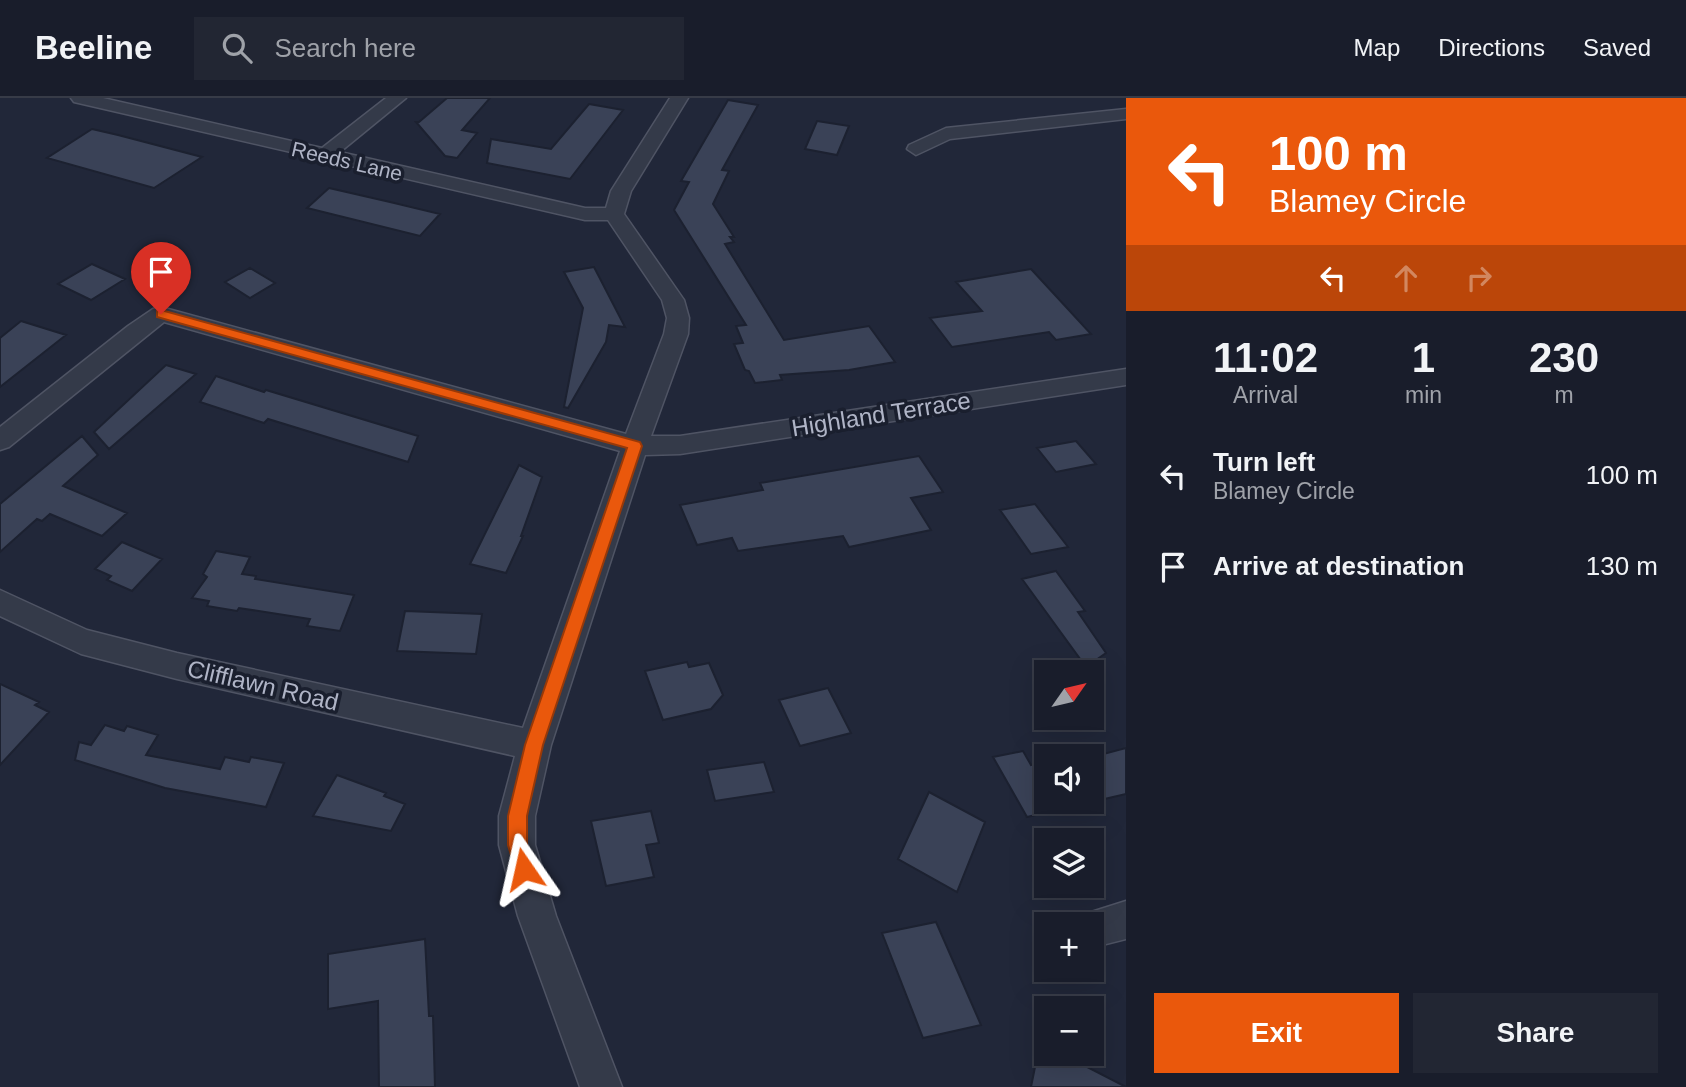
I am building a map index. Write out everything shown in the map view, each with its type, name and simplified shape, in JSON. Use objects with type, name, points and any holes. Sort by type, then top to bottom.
[{"type":"street","name":"Reeds Lane","points":[[80,98],[585,214],[614,214]]},
{"type":"street","points":[[131,111],[152,98]]},
{"type":"street","points":[[324,156],[397,98]]},
{"type":"street","points":[[601,1087],[537,916],[517,845],[517,816],[534,745],[635,446],[676,334],[678,318],[673,300],[614,214],[621,191],[679,98]]},
{"type":"street","points":[[916,149],[946,134],[1126,114]]},
{"type":"street","name":"Highland Terrace","points":[[0,440],[161,314],[635,446],[680,445],[1126,377]]},
{"type":"street","name":"Clifflawn Road","points":[[0,601],[81,641],[177,666],[534,745]]},
{"type":"building","points":[[447,98],[490,98],[462,130],[477,133],[457,158],[445,156],[416,122]]},
{"type":"building","points":[[728,100],[758,105],[722,170],[729,171],[713,204],[734,237],[730,237],[734,242],[725,244],[784,340],[869,326],[895,362],[849,370],[780,375],[782,380],[755,383],[749,371],[745,370],[734,344],[743,343],[736,326],[746,325],[674,210],[689,182],[681,181]]},
{"type":"building","points":[[589,104],[623,110],[570,179],[487,163],[491,139],[551,149]]},
{"type":"building","points":[[817,121],[849,126],[837,155],[805,149]]},
{"type":"building","points":[[92,129],[202,157],[154,188],[47,158]]},
{"type":"building","points":[[329,188],[440,214],[420,236],[307,208]]},
{"type":"building","points":[[92,264],[125,279],[91,300],[58,284]]},
{"type":"building","points":[[594,267],[625,327],[609,325],[606,342],[568,408],[564,407],[583,308],[564,272]]},
{"type":"building","points":[[250,268],[275,283],[250,298],[225,282]]},
{"type":"building","points":[[1031,269],[1091,334],[1056,340],[1049,332],[952,347],[930,318],[982,311],[956,282]]},
{"type":"building","points":[[21,321],[66,335],[0,387],[0,338]]},
{"type":"building","points":[[166,365],[196,374],[109,449],[94,432]]},
{"type":"building","points":[[216,376],[418,436],[408,462],[268,419],[264,423],[200,402]]},
{"type":"building","points":[[82,436],[98,455],[63,486],[127,513],[102,536],[50,514],[42,521],[37,519],[0,552],[0,504]]},
{"type":"building","points":[[1076,441],[1096,464],[1056,472],[1037,448]]},
{"type":"building","points":[[919,456],[943,492],[911,498],[931,530],[849,547],[843,536],[738,551],[732,538],[697,545],[680,505],[763,490],[760,483]]},
{"type":"building","points":[[519,465],[542,477],[523,536],[506,573],[470,564]]},
{"type":"building","points":[[1035,504],[1068,547],[1031,554],[1000,510]]},
{"type":"building","points":[[122,542],[162,559],[132,591],[107,580],[111,576],[95,569]]},
{"type":"building","points":[[216,551],[250,557],[242,574],[256,576],[255,579],[354,595],[340,631],[307,626],[310,619],[207,606],[209,601],[192,598],[207,577],[203,574]]},
{"type":"building","points":[[1056,571],[1085,611],[1078,612],[1106,653],[1096,660],[1081,660],[1022,579]]},
{"type":"building","points":[[405,611],[482,614],[476,654],[397,651]]},
{"type":"building","points":[[687,662],[689,667],[709,663],[723,695],[711,709],[663,720],[645,671]]},
{"type":"building","points":[[0,684],[39,702],[35,705],[49,712],[0,765]]},
{"type":"building","points":[[828,688],[851,733],[800,746],[779,700]]},
{"type":"building","points":[[105,725],[124,731],[127,726],[158,735],[146,755],[220,769],[225,757],[249,762],[251,757],[284,763],[266,807],[165,788],[75,760],[79,742],[91,745]]},
{"type":"building","points":[[1126,748],[1126,794],[1104,799],[1104,754]]},
{"type":"building","points":[[1023,751],[1031,765],[1034,764],[1034,814],[1040,814],[1027,817],[993,757]]},
{"type":"building","points":[[764,762],[774,792],[715,801],[707,770]]},
{"type":"building","points":[[337,775],[386,793],[384,796],[405,804],[391,831],[313,816]]},
{"type":"building","points":[[929,792],[985,822],[957,892],[898,859]]},
{"type":"building","points":[[651,811],[659,843],[646,845],[654,877],[606,886],[591,821]]},
{"type":"building","points":[[936,922],[981,1025],[923,1038],[882,933]]},
{"type":"building","points":[[425,939],[429,1016],[433,1016],[435,1087],[379,1087],[378,1001],[328,1009],[328,954]]},
{"type":"building","points":[[1035,1066],[1085,1066],[1126,1087],[1031,1087]]},
{"type":"route","points":[[161,314],[635,446],[534,745],[517,816],[517,845],[524,869]]}]
